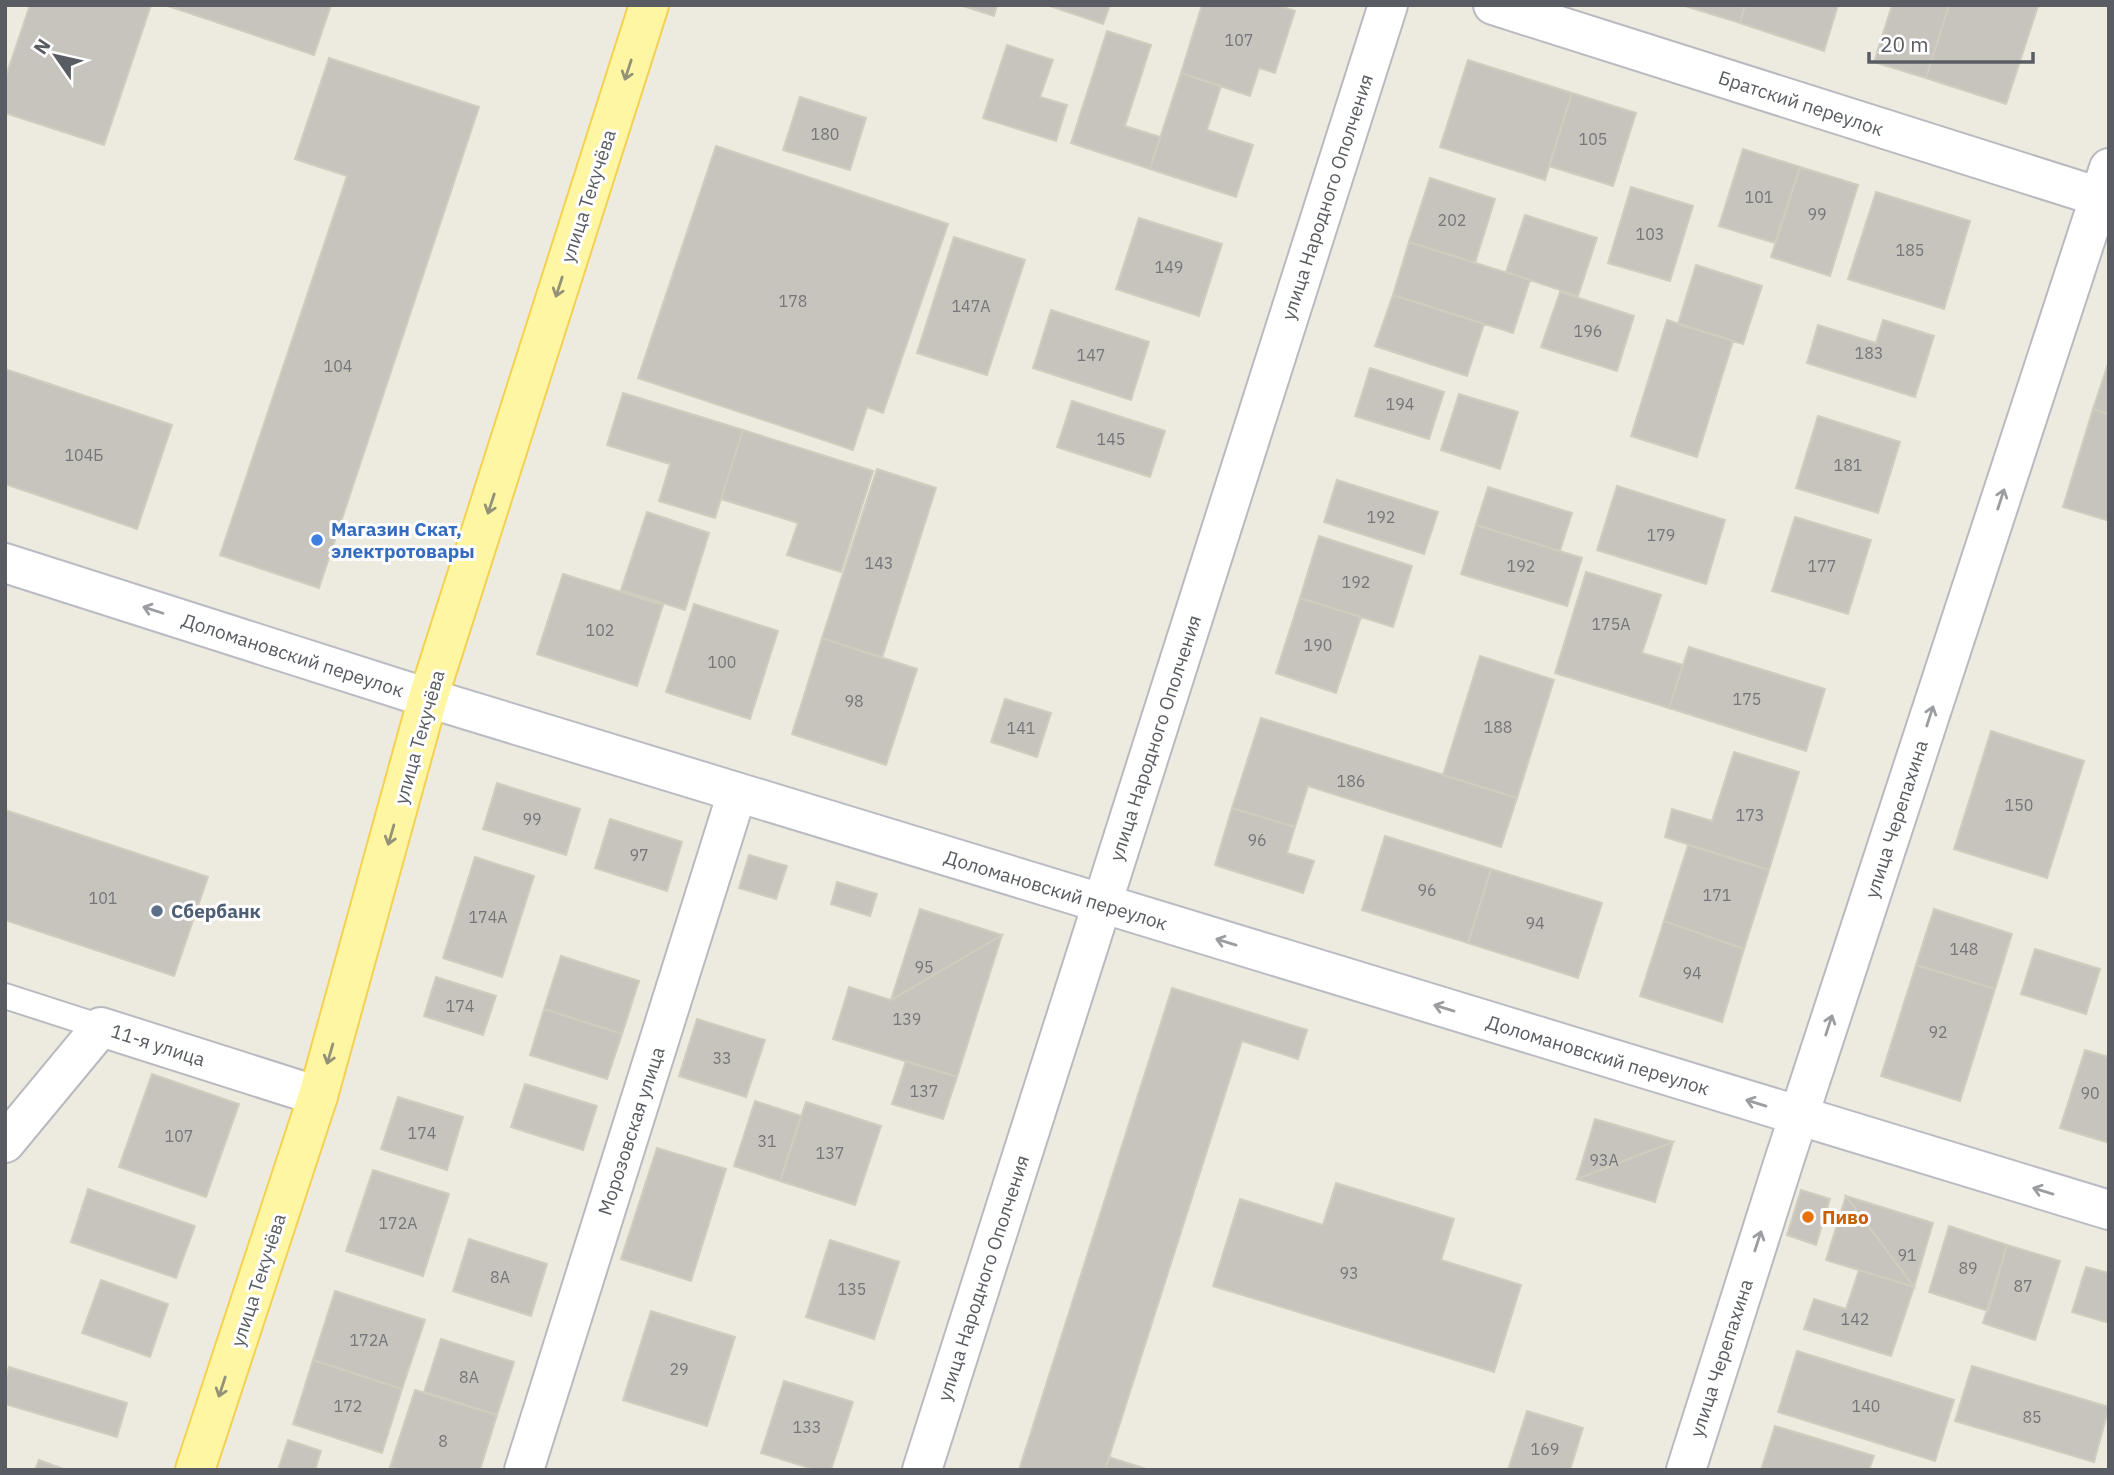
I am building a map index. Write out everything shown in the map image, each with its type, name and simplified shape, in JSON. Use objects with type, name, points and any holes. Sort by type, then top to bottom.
[{"type":"main road","name":"улица Текучёва","points":[[195,1470],[318,1096],[428,698],[649,5]]},
{"type":"street","name":"улица Народного Ополчения","points":[[922,1470],[1388,5]]},
{"type":"street","name":"Братский переулок","points":[[1493,5],[2106,189]]},
{"type":"street","name":"улица Черепахина","points":[[1686,1470],[1799,1116],[2106,189]]},
{"type":"street","name":"Доломановский переулок","points":[[5,562],[428,698],[2109,1210]]},
{"type":"street","name":"Морозовская улица","points":[[524,1470],[737,793]]},
{"type":"street","name":"11-я улица","points":[[5,1143],[101,1027],[318,1096]]},
{"type":"lane","points":[[5,996],[101,1027]]},
{"type":"building","points":[[30,5],[151,5],[104,145],[5,113],[5,79]]},
{"type":"building","points":[[165,5],[331,5],[314,55]]},
{"type":"building","points":[[960,5],[997,5],[994,16]]},
{"type":"building","points":[[1047,5],[1110,5],[1103,24]]},
{"type":"building","points":[[1202,5],[1276,5],[1295,11],[1275,73],[1259,68],[1250,96],[1181,73]]},
{"type":"building","points":[[1682,5],[1745,5],[1740,23]]},
{"type":"building","points":[[1745,5],[1838,5],[1824,51],[1740,23]]},
{"type":"building","points":[[1892,5],[1949,5],[1926,78],[1874,62]]},
{"type":"building","points":[[1949,5],[2038,6],[2006,104],[1926,78]]},
{"type":"building","points":[[1107,31],[1151,45],[1125,126],[1160,137],[1150,169],[1071,143]]},
{"type":"building","points":[[1007,45],[1053,60],[1040,97],[1067,105],[1056,141],[983,118]]},
{"type":"building","points":[[329,58],[479,107],[319,588],[220,555],[347,176],[295,159]]},
{"type":"building","points":[[1468,60],[1572,93],[1545,180],[1440,147]]},
{"type":"building","points":[[1181,73],[1221,86],[1207,130],[1253,145],[1236,197],[1150,169]]},
{"type":"building","points":[[1572,93],[1636,113],[1613,186],[1549,166]]},
{"type":"building","points":[[800,97],[866,118],[850,170],[783,150]]},
{"type":"building","points":[[716,146],[948,224],[883,413],[867,407],[853,450],[638,378]]},
{"type":"building","points":[[1743,149],[1800,167],[1775,243],[1719,226]]},
{"type":"building","points":[[1800,167],[1858,185],[1830,276],[1771,257]]},
{"type":"building","points":[[1430,178],[1495,199],[1475,263],[1409,242]]},
{"type":"building","points":[[1631,187],[1693,206],[1670,281],[1608,263]]},
{"type":"building","points":[[1876,192],[1970,221],[1944,309],[1848,279]]},
{"type":"building","points":[[1525,215],[1597,238],[1578,296],[1506,272]]},
{"type":"building","points":[[1139,218],[1222,244],[1199,316],[1116,289]]},
{"type":"building","points":[[954,237],[1025,260],[987,375],[917,353]]},
{"type":"building","points":[[1409,242],[1530,280],[1513,333],[1393,295]]},
{"type":"building","points":[[1696,265],[1762,286],[1743,344],[1678,324]]},
{"type":"building","points":[[1560,292],[1634,316],[1617,371],[1541,347]]},
{"type":"building","points":[[1393,295],[1484,324],[1467,376],[1375,346]]},
{"type":"building","points":[[1051,310],[1149,342],[1131,400],[1033,368]]},
{"type":"building","points":[[1667,320],[1733,341],[1697,457],[1631,436]]},
{"type":"building","points":[[1883,320],[1934,336],[1915,397],[1807,363],[1818,325],[1876,343]]},
{"type":"building","points":[[2109,361],[2109,414],[2093,409]]},
{"type":"building","points":[[1370,368],[1444,392],[1429,439],[1355,416]]},
{"type":"building","points":[[5,369],[172,425],[137,529],[5,484]]},
{"type":"building","points":[[623,393],[743,430],[715,518],[659,501],[670,464],[607,445]]},
{"type":"building","points":[[1459,394],[1518,412],[1500,469],[1441,450]]},
{"type":"building","points":[[1072,401],[1165,431],[1150,477],[1057,447]]},
{"type":"building","points":[[2093,409],[2109,414],[2109,521],[2063,507]]},
{"type":"building","points":[[1818,416],[1900,442],[1878,513],[1796,488]]},
{"type":"building","points":[[743,430],[873,471],[841,572],[787,555],[798,523],[721,499]]},
{"type":"building","points":[[877,469],[936,488],[882,658],[822,638]]},
{"type":"building","points":[[1337,480],[1438,512],[1424,554],[1324,522]]},
{"type":"building","points":[[1617,486],[1725,520],[1706,584],[1597,550]]},
{"type":"building","points":[[1488,487],[1572,513],[1560,551],[1476,525]]},
{"type":"building","points":[[647,512],[709,533],[685,610],[621,590]]},
{"type":"building","points":[[1795,517],[1871,540],[1848,614],[1772,591]]},
{"type":"building","points":[[1476,525],[1582,558],[1567,606],[1461,574]]},
{"type":"building","points":[[1319,536],[1412,566],[1393,627],[1300,598]]},
{"type":"building","points":[[1586,572],[1661,595],[1642,653],[1683,665],[1669,708],[1555,673]]},
{"type":"building","points":[[563,574],[663,605],[637,686],[537,654]]},
{"type":"building","points":[[1300,598],[1361,617],[1336,693],[1276,673]]},
{"type":"building","points":[[694,604],[778,631],[750,719],[666,692]]},
{"type":"building","points":[[822,638],[917,669],[886,765],[792,734]]},
{"type":"building","points":[[1689,647],[1825,689],[1806,751],[1669,708]]},
{"type":"building","points":[[1480,656],[1554,680],[1517,798],[1443,775]]},
{"type":"building","points":[[1005,699],[1051,713],[1037,757],[991,742]]},
{"type":"building","points":[[1261,718],[1517,798],[1501,847],[1308,786],[1295,827],[1232,808]]},
{"type":"building","points":[[1991,731],[2084,761],[2047,878],[1954,849]]},
{"type":"building","points":[[1734,752],[1799,772],[1769,870],[1665,837],[1672,809],[1712,821]]},
{"type":"building","points":[[497,783],[580,809],[566,855],[483,829]]},
{"type":"building","points":[[1232,808],[1295,827],[1287,853],[1314,861],[1303,893],[1215,865]]},
{"type":"building","points":[[5,810],[208,877],[174,976],[5,920]]},
{"type":"building","points":[[610,819],[682,842],[667,891],[595,868]]},
{"type":"building","points":[[1385,836],[1491,869],[1468,943],[1362,910]]},
{"type":"building","points":[[1688,845],[1769,870],[1744,949],[1664,921]]},
{"type":"building","points":[[749,855],[787,866],[776,899],[739,888]]},
{"type":"building","points":[[475,857],[534,876],[502,977],[443,958]]},
{"type":"building","points":[[1491,869],[1602,903],[1578,978],[1468,943]]},
{"type":"building","points":[[837,882],[877,894],[870,916],[831,904]]},
{"type":"building","points":[[920,909],[1002,935],[891,1000]]},
{"type":"building","points":[[1934,909],[2012,934],[1995,989],[1916,965]]},
{"type":"building","points":[[1664,921],[1744,949],[1722,1022],[1640,996]]},
{"type":"building","points":[[1002,935],[957,1077],[833,1039],[849,987],[891,1000]]},
{"type":"building","points":[[2035,949],[2100,969],[2086,1014],[2021,994]]},
{"type":"building","points":[[561,956],[639,981],[622,1034],[544,1009]]},
{"type":"building","points":[[1916,965],[1995,989],[1960,1101],[1881,1076]]},
{"type":"building","points":[[436,977],[496,996],[483,1035],[424,1016]]},
{"type":"building","points":[[1172,988],[1307,1030],[1298,1059],[1242,1041],[1105,1470],[1019,1470]]},
{"type":"building","points":[[544,1009],[622,1034],[607,1079],[530,1055]]},
{"type":"building","points":[[697,1019],[765,1040],[746,1097],[679,1076]]},
{"type":"building","points":[[2085,1050],[2109,1057],[2109,1143],[2060,1128]]},
{"type":"building","points":[[906,1061],[957,1077],[943,1119],[892,1104]]},
{"type":"building","points":[[152,1074],[239,1104],[206,1197],[119,1167]]},
{"type":"building","points":[[525,1084],[597,1106],[583,1150],[511,1127]]},
{"type":"building","points":[[398,1097],[463,1117],[447,1170],[381,1149]]},
{"type":"building","points":[[755,1101],[801,1116],[780,1181],[734,1166]]},
{"type":"building","points":[[806,1102],[881,1126],[855,1205],[780,1181]]},
{"type":"building","points":[[1595,1119],[1673,1142],[1577,1179]]},
{"type":"building","points":[[1673,1142],[1655,1202],[1577,1179]]},
{"type":"building","points":[[657,1148],[726,1169],[691,1281],[621,1259]]},
{"type":"building","points":[[373,1170],[449,1194],[423,1276],[346,1251]]},
{"type":"building","points":[[1336,1183],[1454,1219],[1441,1260],[1521,1285],[1494,1372],[1213,1286],[1240,1199],[1323,1225]]},
{"type":"building","points":[[88,1189],[195,1226],[176,1278],[71,1242]]},
{"type":"building","name":"Пиво","points":[[1801,1190],[1830,1199],[1816,1245],[1787,1235]]},
{"type":"building","points":[[1846,1196],[1914,1287],[1826,1260]]},
{"type":"building","points":[[1846,1196],[1933,1223],[1914,1287]]},
{"type":"building","points":[[1949,1226],[2007,1245],[1988,1311],[1929,1292]]},
{"type":"building","points":[[469,1239],[547,1264],[531,1316],[453,1291]]},
{"type":"building","points":[[830,1240],[899,1262],[874,1339],[806,1317]]},
{"type":"building","points":[[2007,1245],[2060,1261],[2035,1340],[1983,1323]]},
{"type":"building","points":[[2086,1267],[2109,1273],[2109,1323],[2072,1312]]},
{"type":"building","points":[[1859,1270],[1914,1287],[1891,1356],[1804,1329],[1814,1299],[1846,1309]]},
{"type":"building","points":[[101,1280],[168,1304],[150,1357],[82,1333]]},
{"type":"building","points":[[335,1291],[425,1320],[402,1389],[313,1360]]},
{"type":"building","points":[[651,1311],[735,1337],[707,1426],[623,1400]]},
{"type":"building","points":[[441,1339],[514,1362],[497,1415],[424,1392]]},
{"type":"building","points":[[1797,1351],[1954,1400],[1935,1461],[1778,1412]]},
{"type":"building","points":[[313,1360],[402,1389],[382,1453],[293,1424]]},
{"type":"building","points":[[1972,1366],[2109,1407],[2094,1462],[1955,1421]]},
{"type":"building","points":[[9,1367],[127,1403],[117,1437],[5,1404],[5,1381]]},
{"type":"building","points":[[784,1381],[853,1402],[831,1470],[816,1470],[761,1453]]},
{"type":"building","points":[[415,1390],[497,1415],[480,1470],[399,1470],[390,1467]]},
{"type":"building","points":[[1527,1411],[1583,1428],[1570,1470],[1508,1470]]},
{"type":"building","points":[[1775,1426],[1874,1456],[1869,1470],[1761,1470]]},
{"type":"building","points":[[288,1440],[321,1451],[315,1470],[278,1470]]},
{"type":"building","points":[[1109,1457],[1149,1470],[1105,1470]]},
{"type":"building","points":[[39,1460],[66,1470],[35,1470]]},
{"type":"place","name":"Магазин Скат, электротовары","points":[[317,540]]},
{"type":"place","name":"Сбербанк","points":[[157,911]]},
{"type":"place","name":"Пиво","points":[[1808,1217]]}]
